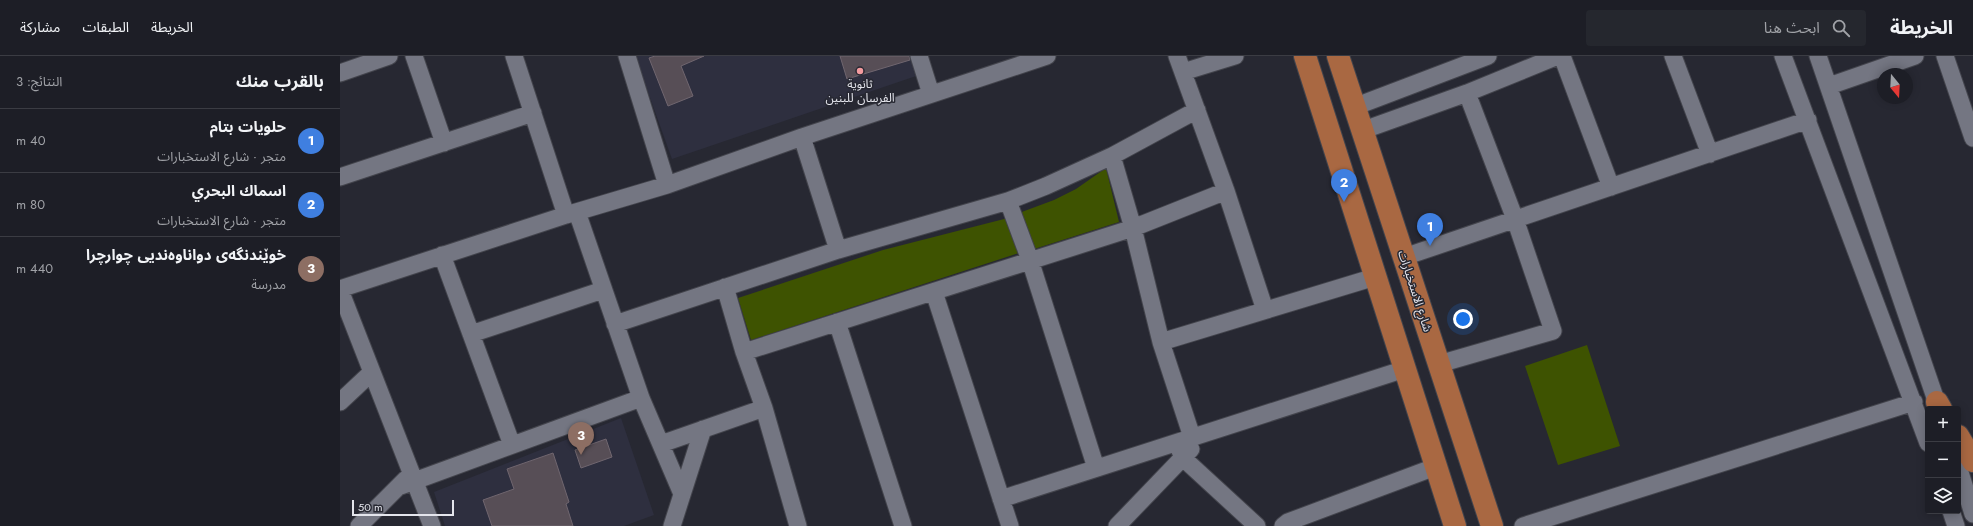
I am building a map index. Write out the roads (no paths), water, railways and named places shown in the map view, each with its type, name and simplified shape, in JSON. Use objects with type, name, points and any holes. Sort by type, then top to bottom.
[{"type":"main road","points":[[1305,56],[1435,468],[1455,526]]},
{"type":"main road","name":"شارع الاستخبارات","points":[[1338,56],[1361,131],[1492,526]]},
{"type":"main road","points":[[1961,441],[1973,461]]},
{"type":"street","points":[[340,72],[389,56]]},
{"type":"street","points":[[414,56],[444,143]]},
{"type":"street","points":[[514,56],[533,113],[572,214],[604,290],[641,398],[682,494]]},
{"type":"street","points":[[627,56],[667,185]]},
{"type":"street","points":[[919,56],[931,94]]},
{"type":"street","points":[[432,526],[340,290],[442,255],[667,185],[802,136],[1047,56]]},
{"type":"street","points":[[1177,56],[1226,191],[1265,310]]},
{"type":"street","points":[[1183,72],[1235,56]]},
{"type":"street","points":[[1354,107],[1457,62],[1488,56]]},
{"type":"street","points":[[1361,131],[1468,93],[1558,56]]},
{"type":"street","points":[[1562,56],[1611,187]]},
{"type":"street","points":[[1673,56],[1710,154]]},
{"type":"street","points":[[1783,56],[1914,402],[1928,442]]},
{"type":"street","points":[[1818,56],[1939,406]]},
{"type":"street","points":[[1829,86],[1915,56]]},
{"type":"street","points":[[1945,56],[1973,138]]},
{"type":"street","points":[[1439,364],[1553,331],[1515,220],[1468,93]]},
{"type":"street","points":[[615,324],[838,250],[1008,201],[1046,186],[1112,156],[1197,110]]},
{"type":"street","points":[[340,177],[533,113]]},
{"type":"street","points":[[1404,257],[1808,120]]},
{"type":"street","points":[[802,136],[838,250]]},
{"type":"street","points":[[1112,156],[1133,228],[1161,342],[1189,443],[1257,526]]},
{"type":"street","points":[[744,352],[1133,228],[1226,191]]},
{"type":"street","points":[[1008,201],[1030,260],[1096,468]]},
{"type":"street","points":[[442,255],[512,445]]},
{"type":"street","points":[[1161,342],[1375,277]]},
{"type":"street","points":[[726,287],[744,352],[764,408],[798,526]]},
{"type":"street","points":[[471,334],[604,290]]},
{"type":"street","points":[[934,292],[1010,526]]},
{"type":"street","points":[[837,322],[904,526]]},
{"type":"street","points":[[1001,499],[1096,468],[1189,443],[1405,369]]},
{"type":"street","points":[[340,402],[372,372]]},
{"type":"street","points":[[359,526],[398,487],[414,477],[512,445],[641,398]]},
{"type":"street","points":[[1523,526],[1914,402]]},
{"type":"street","points":[[661,444],[764,408]]},
{"type":"street","points":[[670,525],[682,494],[703,429]]},
{"type":"street","points":[[1116,526],[1189,443]]},
{"type":"street","points":[[1283,526],[1288,522],[1435,468]]},
{"type":"street","points":[[1961,476],[1973,514]]},
{"type":"street","points":[[784,526],[791,505]]},
{"type":"street","points":[[1952,514],[1956,526]]},
{"type":"place","name":"ثانوية الفرسان للبنين","points":[[860,71]]},
{"type":"place","name":"اسماك البحري","points":[[1344,202]]},
{"type":"place","name":"حلويات بتام","points":[[1430,246]]},
{"type":"place","name":"خوێندنگەی دواناوەندیی چوارچرا","points":[[581,455]]}]
